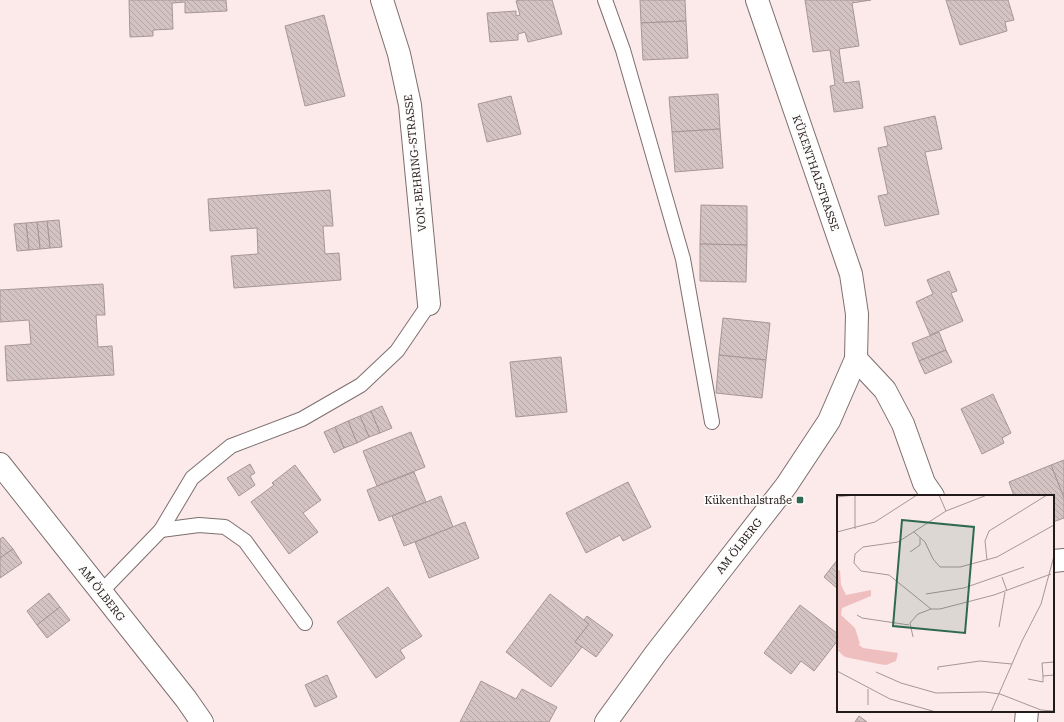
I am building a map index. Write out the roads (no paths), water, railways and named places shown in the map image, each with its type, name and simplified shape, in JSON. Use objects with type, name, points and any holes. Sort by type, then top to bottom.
[{"type":"street","name":"VON-BEHRING-STRASSE","points":[[382,0],[399,54],[410,105],[429,304]]},
{"type":"street","name":"KÜKENTHALSTRASSE","points":[[757,0],[850,274],[857,314],[856,359]]},
{"type":"street","points":[[856,359],[885,390],[903,424],[924,483],[932,495]]},
{"type":"street","name":"AM ÖLBERG","points":[[606,722],[656,653],[786,486],[829,421],[856,359]]},
{"type":"street","name":"AM ÖLBERG","points":[[0,464],[186,699],[202,722]]},
{"type":"street","points":[[1054,561],[1064,560]]},
{"type":"street","points":[[1026,722],[1027,712]]},
{"type":"lane","points":[[605,0],[623,50],[683,259],[712,422]]},
{"type":"lane","points":[[101,592],[161,530],[192,478],[231,446],[302,419],[361,385],[397,351],[429,304]]},
{"type":"lane","points":[[161,530],[199,525],[225,527],[245,541],[305,623]]},
{"type":"place","name":"Kükenthalstraße","points":[[800,500]]}]
